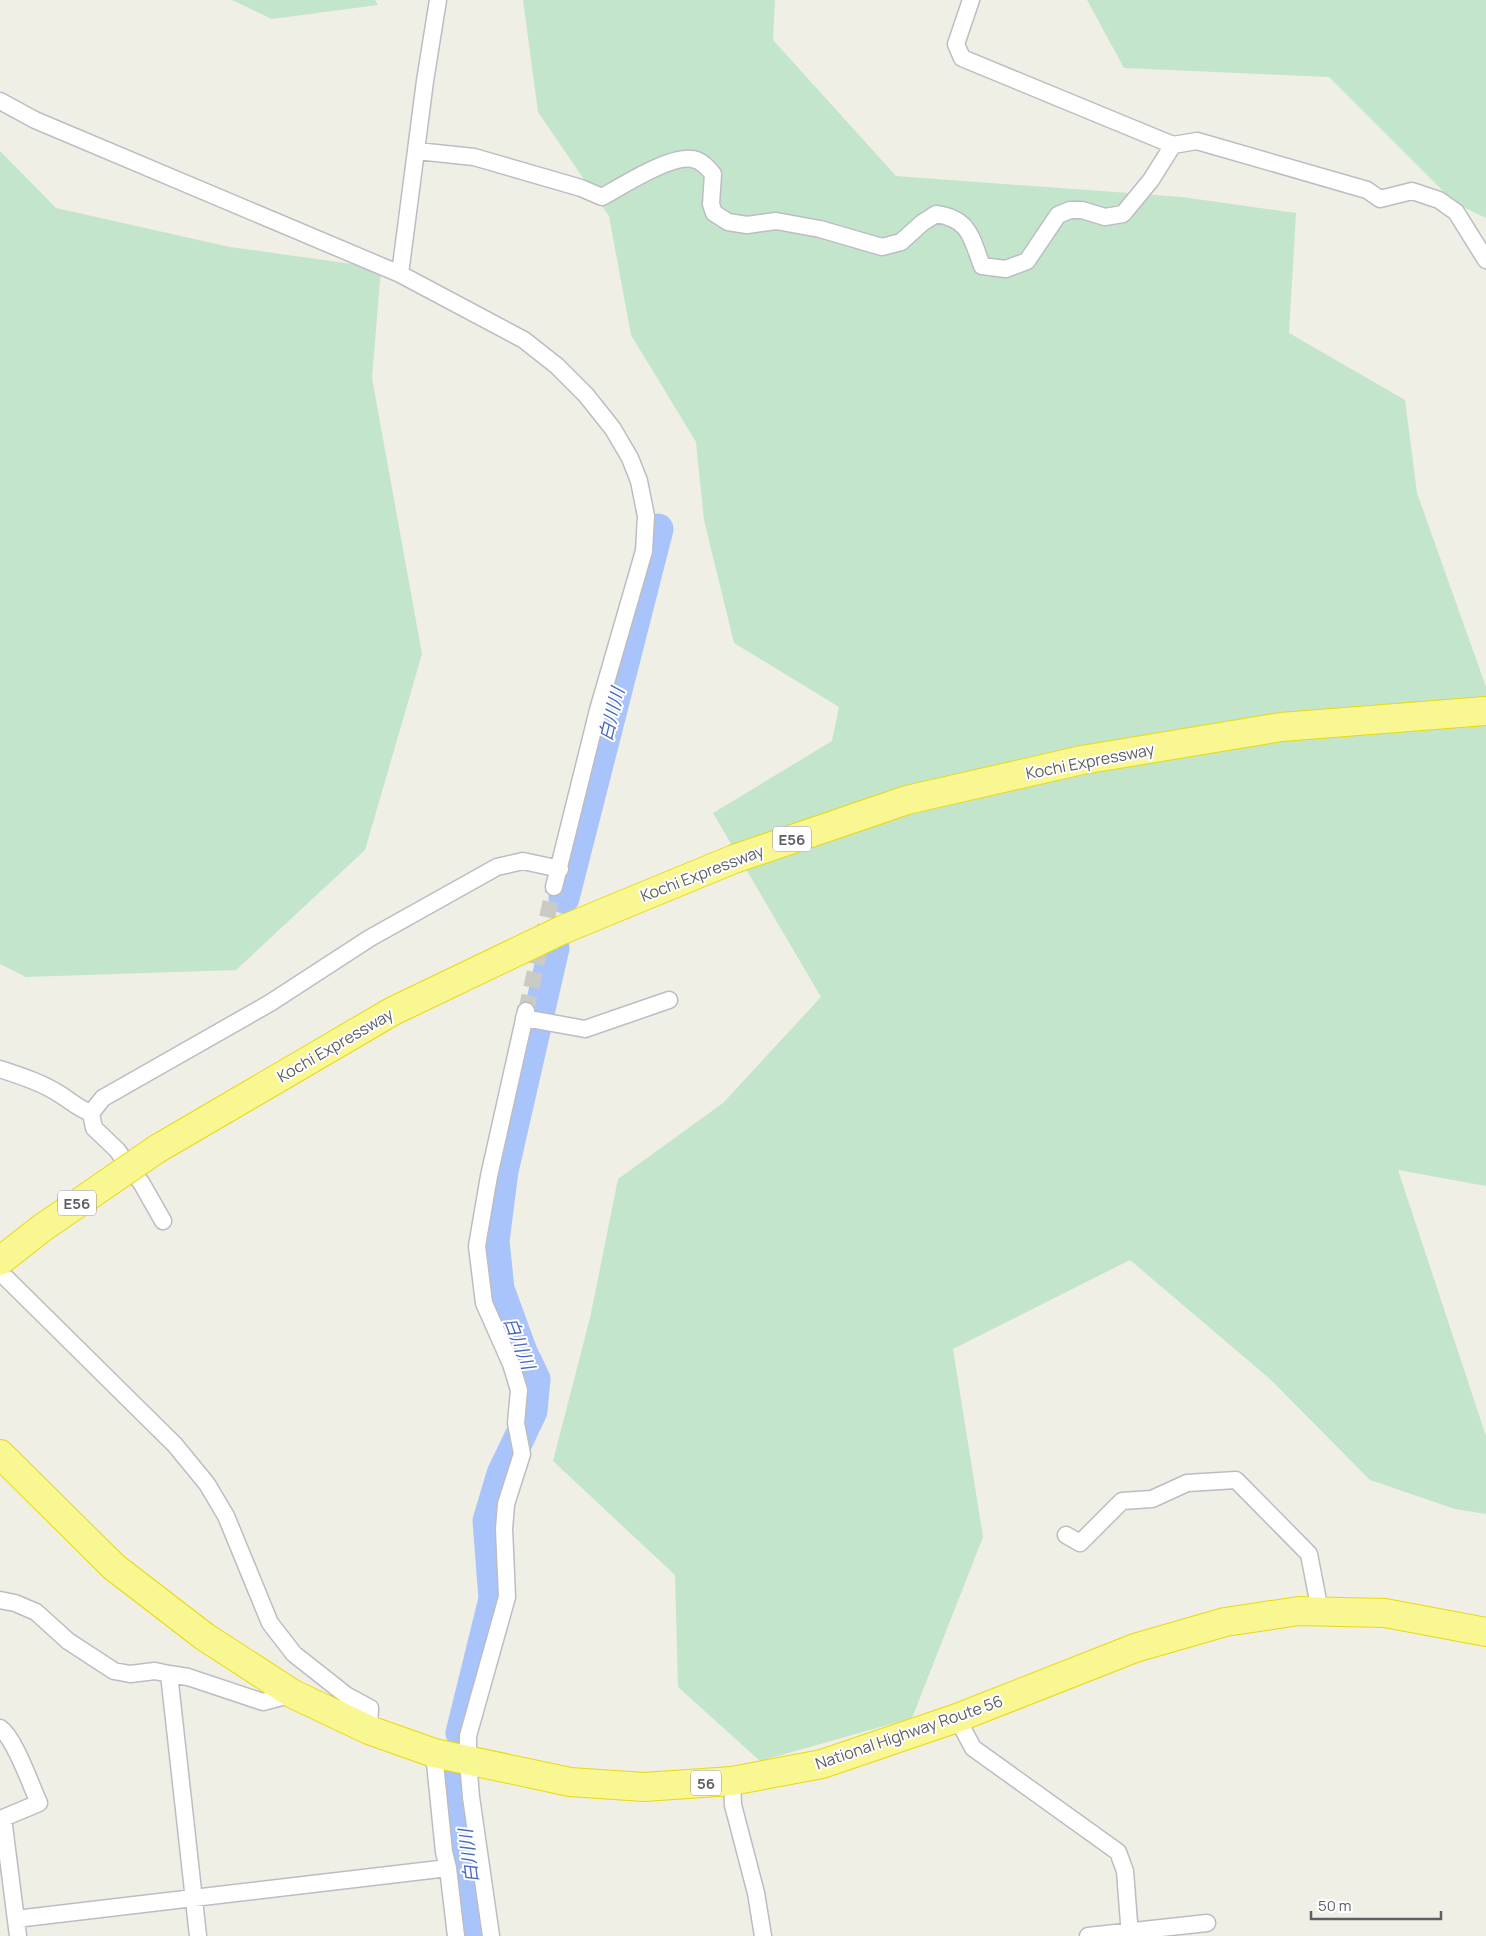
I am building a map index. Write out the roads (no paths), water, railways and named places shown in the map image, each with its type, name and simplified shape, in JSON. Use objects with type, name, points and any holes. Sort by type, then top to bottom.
[{"type":"highway","name":"Kochi Expressway","points":[[0,1261],[42,1228],[157,1149],[393,1011],[562,930],[734,859],[907,800],[1082,760],[1281,727],[1486,711]]},
{"type":"highway","name":"National Highway Route 56","points":[[0,1454],[114,1567],[204,1637],[293,1694],[368,1730],[434,1753],[570,1782],[644,1787],[732,1781],[822,1764],[957,1718],[1135,1648],[1225,1622],[1299,1611],[1384,1613],[1486,1632]]},
{"type":"street","points":[[400,274],[425,81],[438,0]]},
{"type":"street","points":[[971,0],[956,44],[962,58],[1173,145],[1197,141],[1367,190],[1380,199],[1412,192],[1439,200],[1456,212],[1486,260]]},
{"type":"street","points":[[0,101],[52,128],[400,274],[524,340],[557,366],[586,395],[613,429],[630,458],[639,481],[646,516],[644,551],[598,710],[554,887]]},
{"type":"street","points":[[417,150],[474,157],[581,188],[602,197],[664,164],[680,159],[692,159],[705,164],[713,174],[711,204],[714,213],[728,222],[747,225],[776,221],[820,229],[882,247],[901,242],[922,223],[936,214],[949,216],[964,224],[982,266],[1006,269],[1026,261],[1058,215],[1070,210],[1082,210],[1105,217],[1123,214],[1151,180],[1173,145]]},
{"type":"street","points":[[163,1221],[142,1184],[117,1150],[94,1128],[91,1113],[103,1098],[270,1003],[370,938],[497,867],[523,861],[560,869]]},
{"type":"street","points":[[491,1936],[468,1761],[468,1736],[507,1597],[504,1529],[506,1504],[522,1454],[516,1423],[519,1390],[511,1364],[484,1303],[477,1246],[490,1176],[525,1014],[548,1023],[585,1029],[669,1000]]},
{"type":"street","points":[[0,1069],[35,1082],[61,1095],[81,1110],[91,1113]]},
{"type":"street","points":[[0,1272],[175,1445],[207,1484],[226,1516],[270,1623],[294,1654],[346,1695],[370,1708],[368,1730]]},
{"type":"street","points":[[1066,1535],[1080,1543],[1122,1500],[1152,1499],[1187,1483],[1236,1480],[1309,1554],[1320,1611]]},
{"type":"street","points":[[0,1600],[15,1603],[36,1612],[68,1641],[114,1671],[130,1674],[155,1671],[188,1677],[263,1702],[293,1694]]},
{"type":"street","points":[[170,1674],[198,1936]]},
{"type":"street","points":[[957,1718],[973,1748],[1118,1852],[1125,1871],[1130,1933]]},
{"type":"street","points":[[0,1728],[4,1730],[14,1745],[39,1803],[3,1818],[18,1936]]},
{"type":"street","points":[[434,1753],[444,1852],[448,1868],[456,1936]]},
{"type":"street","points":[[732,1781],[733,1805],[756,1894],[763,1936]]},
{"type":"street","points":[[16,1919],[448,1868]]},
{"type":"street","points":[[1088,1936],[1130,1933],[1207,1923]]},
{"type":"waterway","name":"白川川","points":[[564,898],[658,529]]},
{"type":"waterway","name":"白川川","points":[[461,1733],[494,1599],[488,1521],[502,1474],[532,1411],[535,1379],[522,1352],[499,1289],[494,1241],[503,1171],[554,948]]},
{"type":"waterway","name":"白川川","points":[[459,1776],[478,1936]]},
{"type":"tunnel","points":[[526,1011],[554,887]]}]
